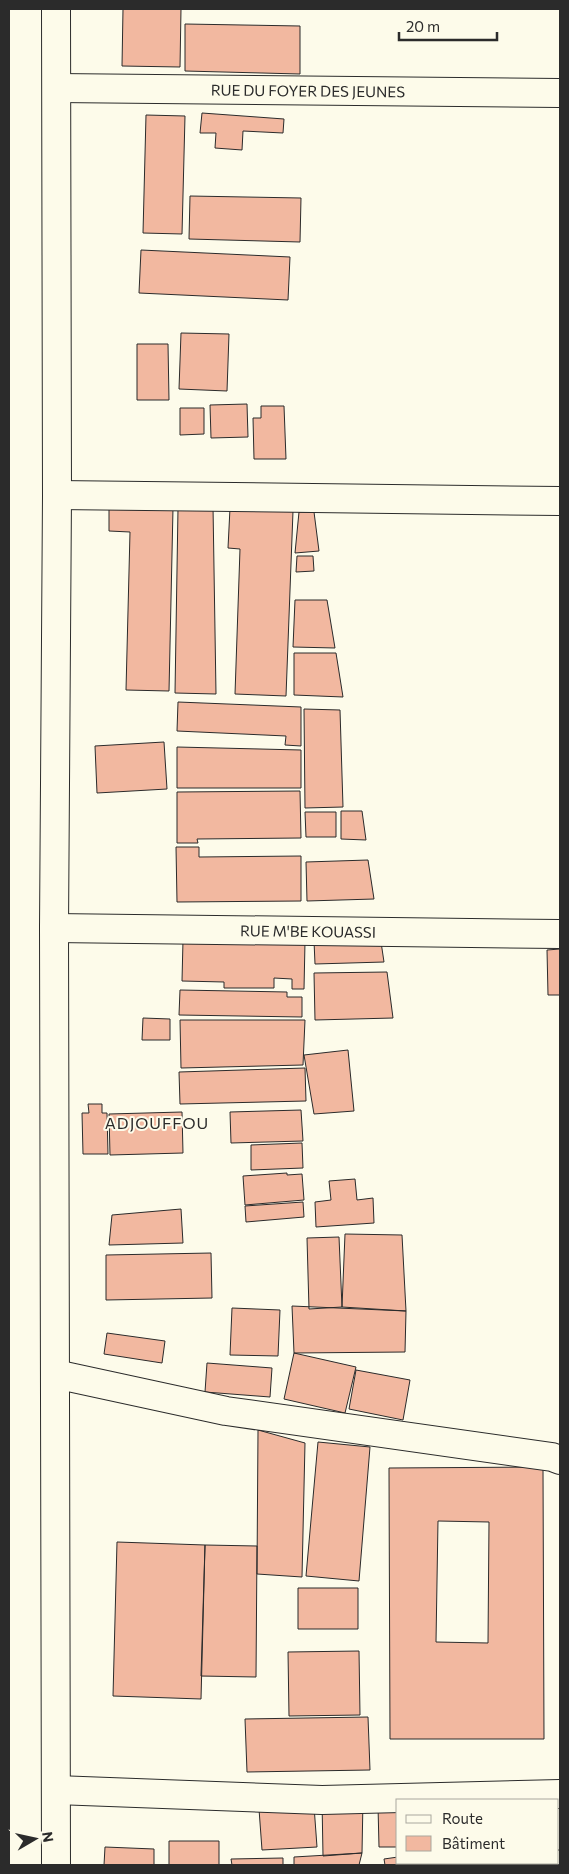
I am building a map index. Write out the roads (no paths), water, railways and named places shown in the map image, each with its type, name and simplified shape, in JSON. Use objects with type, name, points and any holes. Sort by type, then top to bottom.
[{"type":"street","points":[[56,9],[57,495],[54,928],[56,1865]]},
{"type":"street","name":"RUE DU FOYER DES JEUNES","points":[[57,88],[560,93]]},
{"type":"street","points":[[57,495],[560,500]]},
{"type":"street","name":"RUE M'BE KOUASSI","points":[[54,928],[560,934]]},
{"type":"street","points":[[54,1374],[226,1411],[552,1457],[560,1460]]},
{"type":"street","points":[[56,1790],[322,1800],[555,1796]]},
{"type":"district","name":"ADJOUFFOU","points":[[157,1122]]}]
